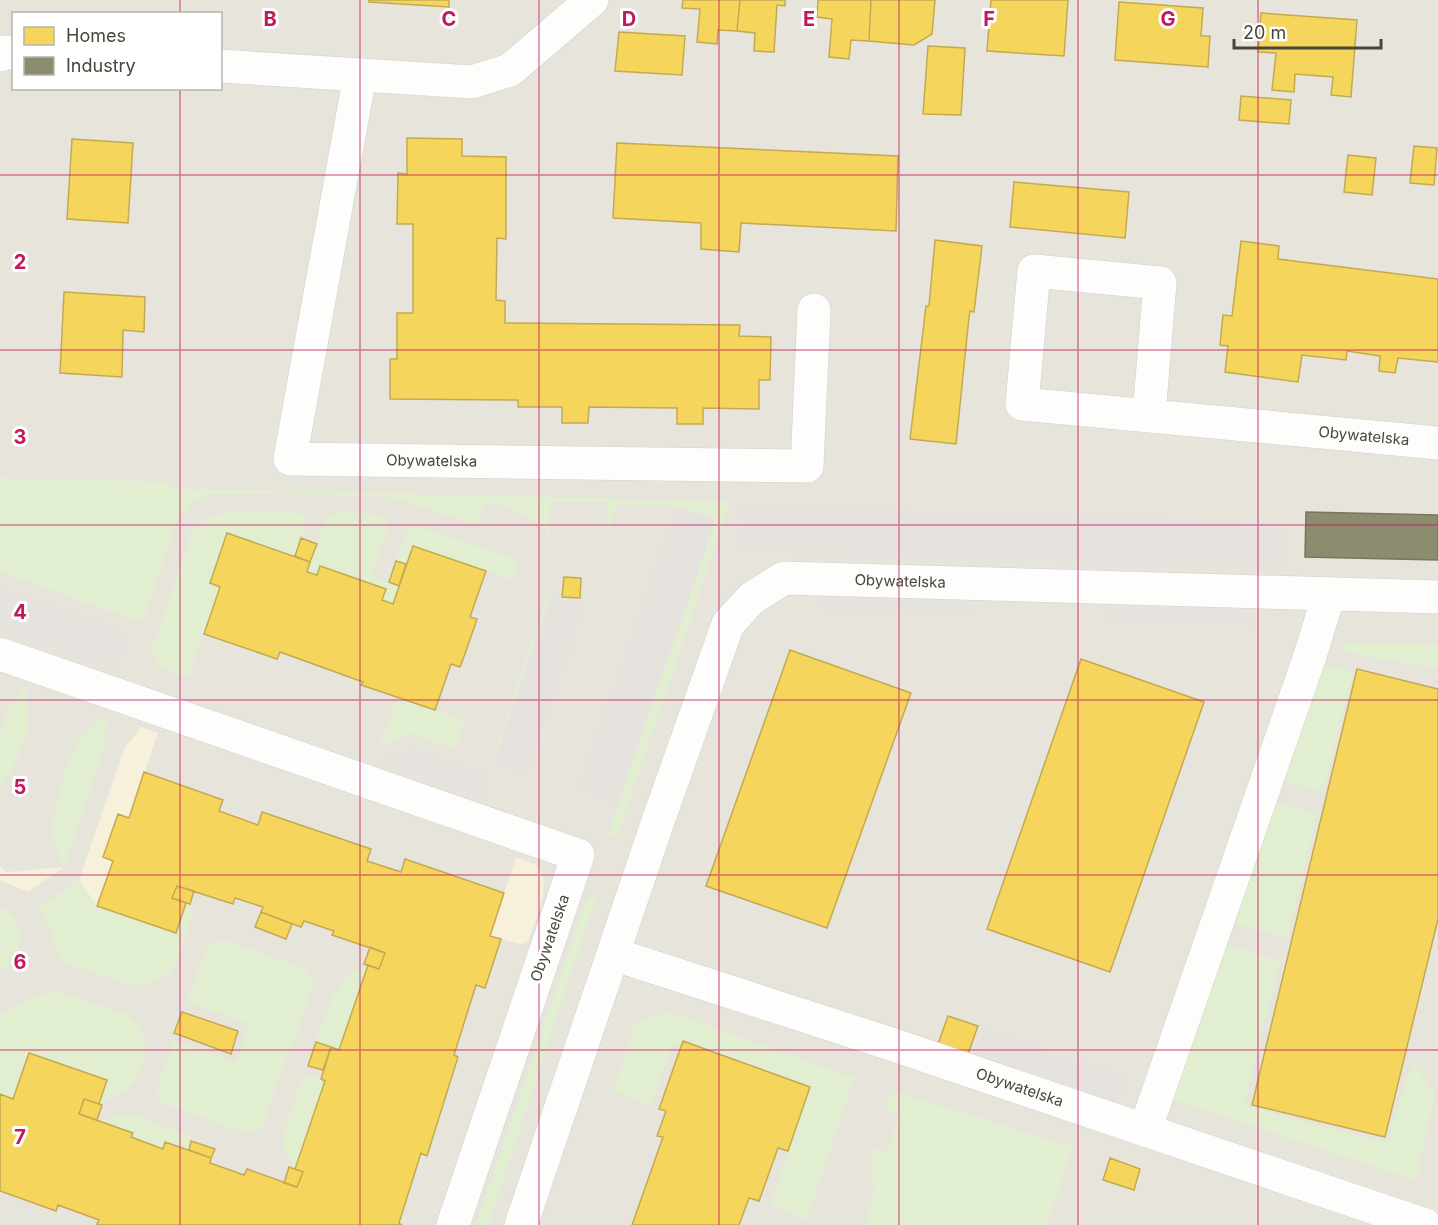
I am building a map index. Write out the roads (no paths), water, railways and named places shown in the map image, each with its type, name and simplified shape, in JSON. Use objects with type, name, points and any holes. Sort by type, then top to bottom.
[{"type":"street","points":[[222,66],[472,82],[510,70],[592,0]]},
{"type":"street","name":"Obywatelska","points":[[360,75],[290,459],[807,466],[814,310]]},
{"type":"street","name":"Obywatelska","points":[[1149,415],[1160,283],[1034,271],[1022,404],[1438,443]]},
{"type":"street","name":"Obywatelska","points":[[521,1225],[657,824],[728,624],[752,598],[784,578],[1438,597]]},
{"type":"street","points":[[1145,1130],[1310,656],[1329,594]]},
{"type":"street","name":"Obywatelska","points":[[0,654],[578,855],[453,1225]]},
{"type":"street","name":"Obywatelska","points":[[613,954],[891,1044],[1425,1225]]}]
